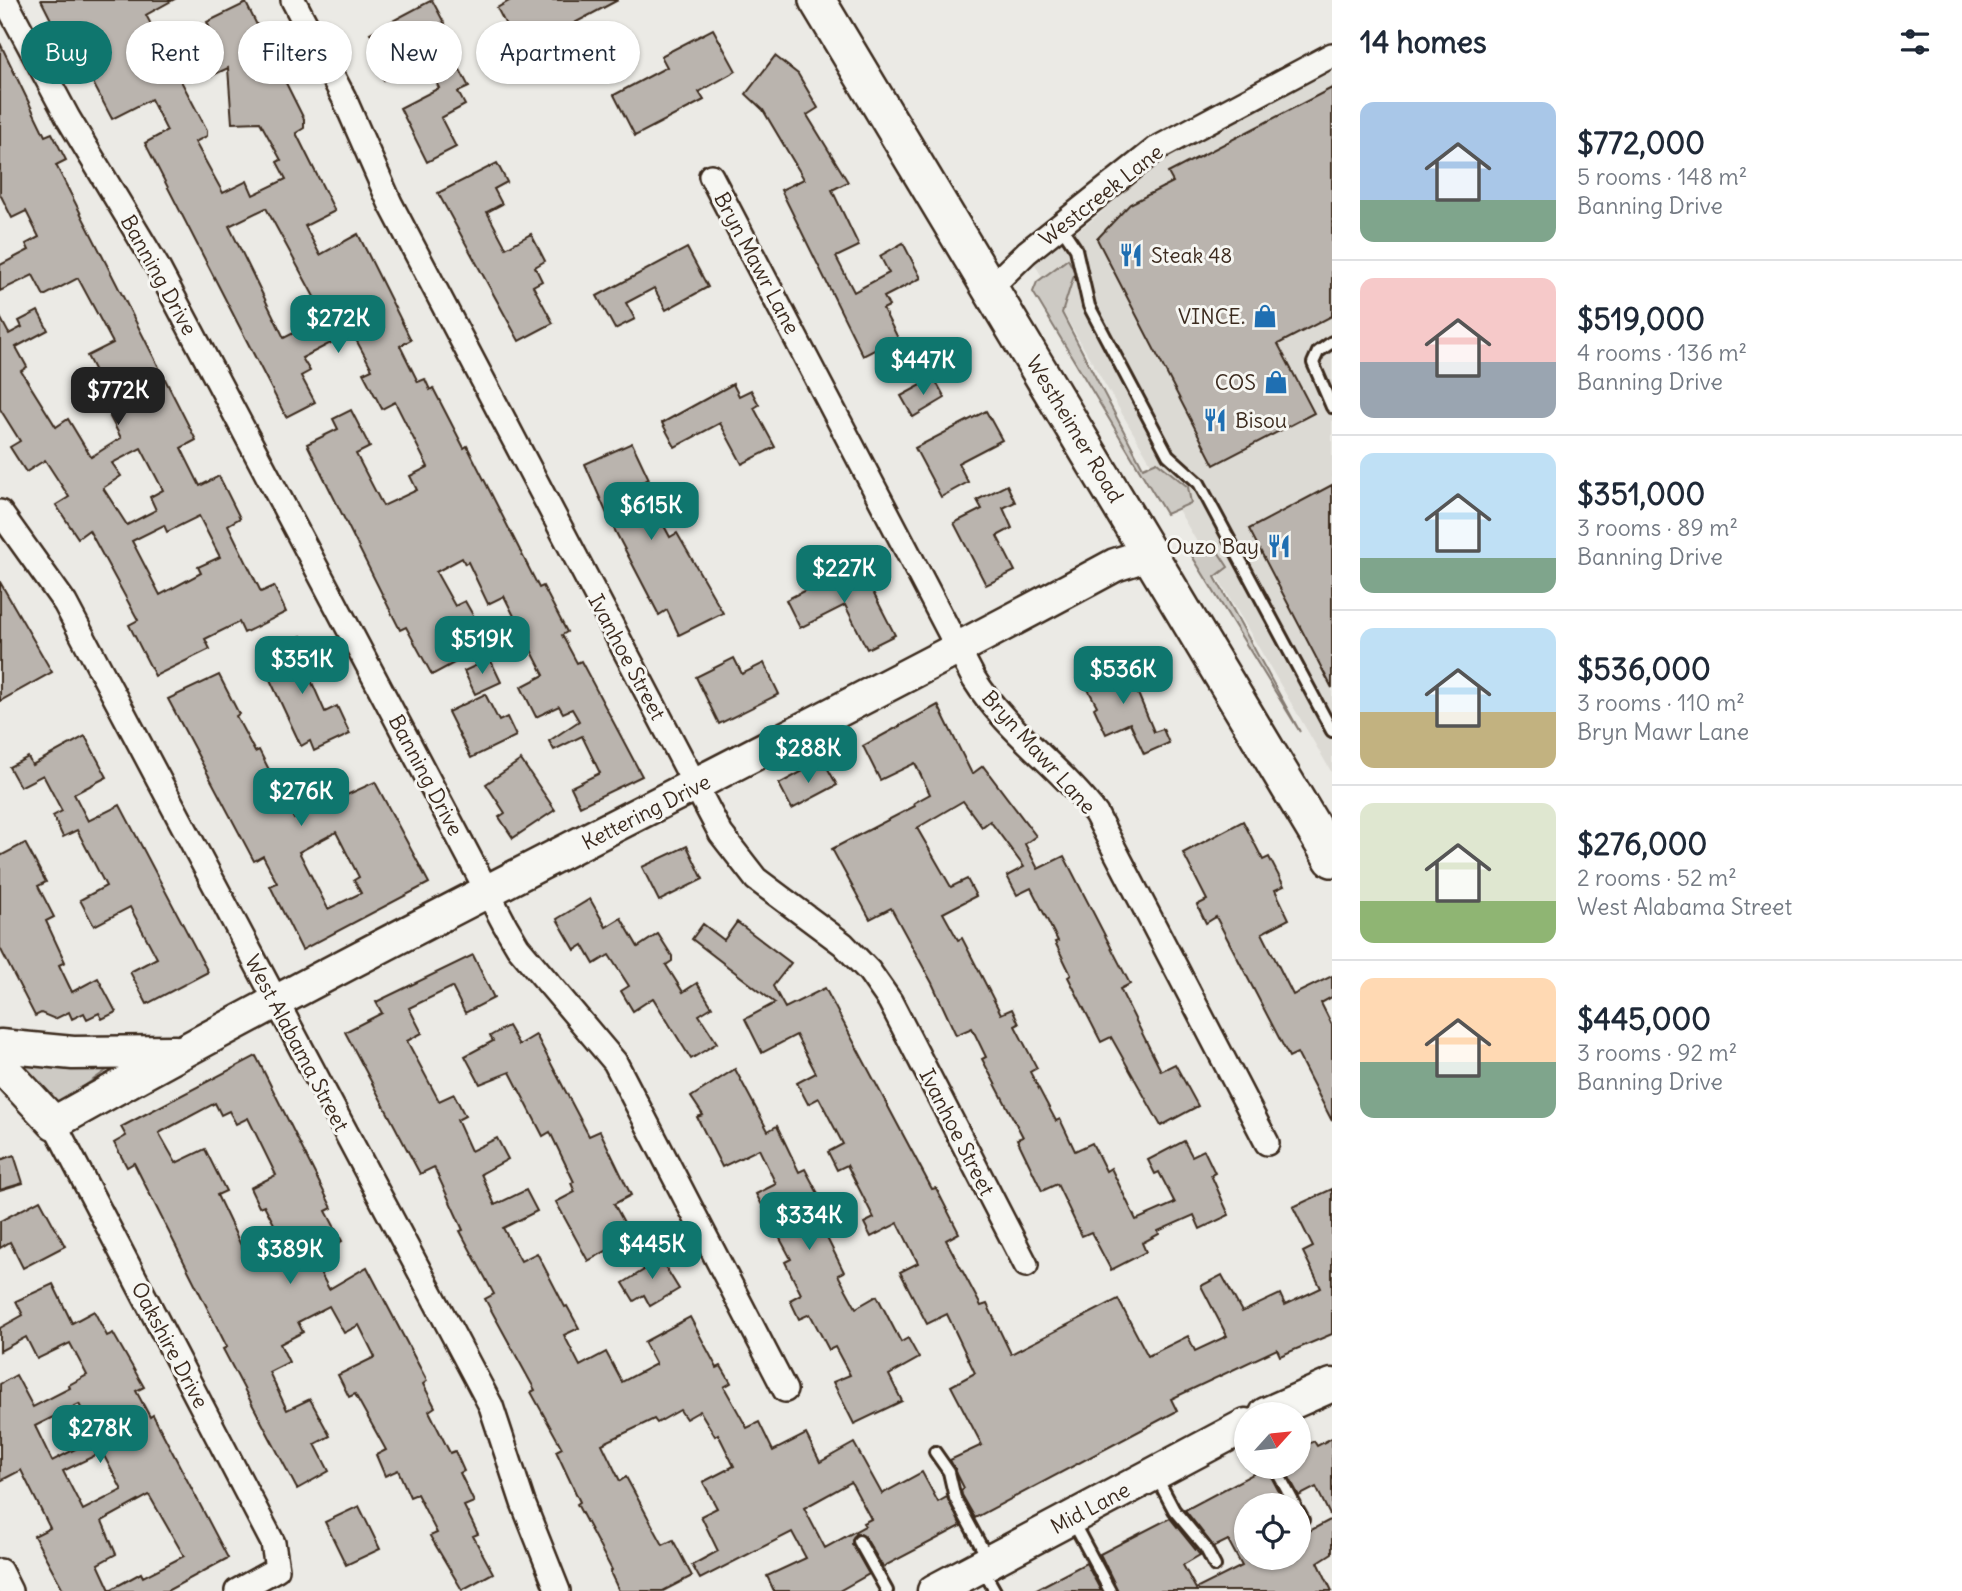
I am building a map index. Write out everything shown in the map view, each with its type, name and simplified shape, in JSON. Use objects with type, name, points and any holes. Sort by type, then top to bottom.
[{"type":"main road","name":"Westheimer Road","points":[[817,0],[1332,859]]},
{"type":"street","name":"Banning Drive","points":[[5,0],[68,118],[157,266],[518,947],[615,1062],[785,1390]]},
{"type":"street","name":"Ivanhoe Street","points":[[293,0],[344,98],[390,203],[721,834],[756,880],[843,944],[869,971],[890,1001],[1026,1265]]},
{"type":"street","name":"Westcreek Lane","points":[[989,288],[1060,225],[1156,149],[1332,55]]},
{"type":"street","name":"Bryn Mawr Lane","points":[[712,176],[958,650],[1000,715],[1068,780],[1096,814],[1267,1143]]},
{"type":"street","name":"West Alabama Street","points":[[0,512],[8,537],[65,603],[491,1406],[523,1503],[558,1591]]},
{"type":"street","name":"Kettering Drive","points":[[54,1123],[180,1052],[695,787],[1115,565],[1149,554]]},
{"type":"street","name":"Kettering Drive","points":[[0,1046],[73,1053],[180,1052]]},
{"type":"street","points":[[0,1065],[54,1123]]},
{"type":"street","name":"Oakshire Drive","points":[[54,1123],[273,1543],[277,1569],[237,1591]]},
{"type":"street","points":[[1293,1402],[1332,1385]]},
{"type":"street","name":"Mid Lane","points":[[934,1591],[988,1573],[1071,1518],[1234,1430]]},
{"type":"street","points":[[0,1571],[10,1591]]},
{"type":"lane","points":[[1060,225],[1076,249],[1089,306],[1168,455],[1199,483],[1332,731]]},
{"type":"lane","points":[[1332,342],[1318,352],[1313,363],[1332,407]]},
{"type":"lane","points":[[935,1452],[949,1472],[955,1498],[988,1573]]},
{"type":"lane","points":[[1155,1473],[1174,1510],[1205,1547],[1215,1566]]},
{"type":"lane","points":[[1071,1518],[1110,1591]]},
{"type":"lane","points":[[859,1541],[887,1591]]},
{"type":"shaded area","points":[[1332,64],[1332,773],[1034,263],[1096,217],[1172,149]]},
{"type":"shaded area","points":[[1068,259],[1075,272],[1062,313],[1143,468],[1157,462],[1188,487],[1191,503],[1166,514],[1033,292],[1037,282]]},
{"type":"shaded area","points":[[1213,544],[1228,567],[1215,577],[1300,732],[1192,556]]},
{"type":"shaded area","points":[[17,1063],[107,1070],[56,1106]]},
{"type":"building","points":[[41,0],[173,0],[146,15],[149,21],[126,21],[126,84],[183,84],[207,130],[207,136],[195,142],[223,193],[247,181],[253,195],[286,179],[277,162],[281,160],[260,122],[232,123],[228,68],[224,70],[224,21],[209,21],[246,3],[255,21],[238,21],[238,84],[286,84],[304,119],[304,128],[296,133],[335,211],[305,226],[320,255],[358,234],[411,340],[400,346],[418,382],[425,379],[430,390],[433,388],[464,448],[467,446],[539,588],[543,586],[567,632],[562,635],[577,663],[581,661],[642,776],[580,806],[571,787],[600,773],[582,736],[554,750],[549,741],[579,721],[572,709],[563,713],[559,706],[536,717],[521,687],[544,675],[529,646],[507,657],[498,639],[520,628],[504,596],[488,604],[468,562],[465,564],[462,558],[436,572],[455,606],[465,601],[478,624],[456,636],[467,656],[432,675],[406,627],[400,630],[307,444],[338,429],[333,419],[351,410],[370,447],[356,454],[383,506],[417,490],[410,476],[428,467],[395,402],[382,409],[363,373],[372,369],[354,336],[344,341],[342,337],[302,358],[310,371],[301,376],[315,402],[286,417],[145,143],[167,131],[151,99],[112,119],[94,84],[112,84],[112,21],[52,21]],"holes":[[[266,208],[325,317],[284,338],[229,226]]]},
{"type":"building","points":[[432,0],[443,21],[393,21]]},
{"type":"building","points":[[511,0],[618,0],[578,21],[504,21],[497,8]]},
{"type":"building","points":[[713,29],[736,71],[699,92],[704,100],[635,136],[614,95],[640,84],[640,81],[667,67],[661,56]]},
{"type":"building","points":[[0,43],[45,136],[52,133],[66,160],[56,165],[196,440],[181,448],[200,486],[219,476],[240,518],[228,525],[261,592],[274,586],[286,612],[244,633],[239,622],[205,639],[210,649],[155,676],[129,625],[138,620],[89,530],[78,538],[56,505],[69,497],[45,460],[26,472],[10,447],[20,441],[0,409],[0,317],[9,334],[22,327],[19,321],[38,311],[48,330],[16,347],[27,367],[21,371],[56,427],[68,419],[91,457],[121,438],[110,417],[117,413],[87,356],[113,343],[78,278],[44,296],[33,275],[0,291],[0,265],[29,250],[26,244],[39,237],[26,211],[12,218],[0,194]],"holes":[[[141,448],[163,490],[150,497],[156,510],[127,525],[103,488],[121,476],[112,463]],[[199,516],[220,557],[198,567],[201,573],[160,595],[132,541],[164,525],[167,532]]]},
{"type":"building","points":[[775,56],[798,74],[818,108],[807,115],[848,182],[832,190],[859,246],[836,257],[854,292],[889,273],[880,256],[903,243],[921,278],[884,297],[889,306],[883,309],[898,338],[863,356],[781,190],[804,179],[763,110],[746,94]]},
{"type":"building","points":[[462,74],[469,87],[458,92],[465,105],[441,118],[456,147],[427,162],[400,108],[439,88],[437,84],[462,84]]},
{"type":"building","points":[[1332,88],[1332,316],[1278,344],[1314,413],[1214,465],[1097,239],[1130,204],[1173,182],[1168,173]]},
{"type":"building","points":[[497,163],[507,182],[494,189],[502,204],[487,212],[506,248],[531,234],[545,261],[535,267],[542,281],[533,286],[553,323],[519,341],[438,193]]},
{"type":"building","points":[[687,248],[708,287],[666,310],[654,288],[626,303],[635,319],[615,329],[597,296]]},
{"type":"building","points":[[934,378],[945,398],[913,417],[901,396]]},
{"type":"building","points":[[733,384],[739,396],[751,390],[759,405],[754,408],[775,447],[742,464],[720,423],[675,447],[662,423]]},
{"type":"building","points":[[986,411],[1002,440],[958,463],[968,482],[941,497],[915,448]]},
{"type":"building","points":[[632,443],[649,479],[641,483],[670,537],[677,533],[723,613],[679,635],[667,610],[659,615],[610,521],[585,464]]},
{"type":"building","points":[[1007,485],[1015,502],[1003,508],[1012,528],[997,536],[1015,571],[986,585],[954,523],[982,509],[977,500]]},
{"type":"building","points":[[1332,485],[1332,688],[1249,529]]},
{"type":"building","points":[[858,563],[895,635],[867,649],[845,605],[800,628],[786,600]]},
{"type":"building","points":[[0,582],[52,672],[0,701]]},
{"type":"building","points":[[301,636],[315,665],[306,669],[325,712],[337,706],[350,734],[314,751],[310,741],[301,746],[259,656]]},
{"type":"building","points":[[734,658],[742,674],[764,663],[779,694],[719,724],[696,677]]},
{"type":"building","points":[[490,659],[501,682],[475,694],[464,671]]},
{"type":"building","points":[[1124,660],[1154,732],[1163,729],[1169,743],[1144,754],[1130,723],[1106,734],[1094,708],[1097,706],[1084,682]]},
{"type":"building","points":[[219,675],[239,714],[236,716],[255,752],[259,750],[294,819],[375,782],[429,883],[302,950],[270,886],[277,883],[263,856],[254,861],[168,699]],"holes":[[[336,832],[359,877],[354,880],[361,893],[328,909],[299,852]]]},
{"type":"building","points":[[485,694],[499,721],[507,717],[516,736],[471,758],[448,712]]},
{"type":"building","points":[[938,705],[972,774],[983,766],[1036,836],[1025,844],[1038,869],[1064,856],[1130,984],[1120,989],[1161,1071],[1175,1064],[1198,1106],[1161,1126],[1111,1037],[1101,1042],[1068,977],[1071,975],[1055,942],[1058,941],[1031,888],[1017,895],[1007,876],[1024,867],[990,821],[982,827],[963,801],[917,828],[951,887],[967,879],[976,896],[943,913],[958,940],[962,938],[1001,1014],[1012,1009],[1019,1024],[1015,1026],[1037,1068],[1030,1072],[1056,1121],[1060,1119],[1075,1151],[1092,1143],[1106,1171],[1111,1168],[1136,1220],[1175,1203],[1159,1172],[1155,1174],[1148,1160],[1184,1141],[1192,1156],[1204,1150],[1215,1173],[1211,1175],[1229,1215],[1200,1229],[1194,1215],[1158,1231],[1159,1234],[1142,1243],[1146,1252],[1111,1270],[1091,1232],[1082,1236],[1057,1184],[1042,1191],[1017,1139],[1023,1137],[982,1059],[986,1057],[972,1028],[956,1035],[932,983],[891,908],[870,919],[832,849],[915,806],[914,803],[930,794],[915,763],[880,780],[863,746]]},
{"type":"building","points":[[85,736],[107,777],[74,794],[88,821],[120,805],[208,972],[147,1004],[130,972],[157,958],[130,907],[94,926],[80,900],[106,886],[77,830],[63,837],[53,816],[62,811],[43,775],[20,787],[9,767],[28,757],[32,765]]},
{"type":"building","points":[[521,760],[555,810],[513,838],[499,817],[505,813],[486,784]]},
{"type":"building","points":[[823,760],[837,785],[792,809],[779,784]]},
{"type":"building","points":[[1243,821],[1263,860],[1269,857],[1284,886],[1275,890],[1289,919],[1262,933],[1293,995],[1332,976],[1332,997],[1321,1003],[1332,1025],[1332,1121],[1297,1053],[1289,1057],[1216,917],[1206,923],[1197,905],[1207,900],[1183,853]]},
{"type":"building","points":[[25,843],[46,882],[38,886],[54,917],[46,921],[65,962],[59,965],[72,992],[98,978],[116,1012],[102,1019],[99,1013],[87,1019],[84,1013],[72,1019],[69,1012],[55,1019],[41,1013],[35,1016],[0,948],[0,856]]},
{"type":"building","points":[[687,846],[703,879],[659,901],[642,867]]},
{"type":"building","points":[[590,899],[606,927],[621,918],[638,947],[658,934],[672,956],[672,961],[666,965],[683,992],[697,983],[712,1007],[699,1015],[717,1043],[691,1059],[653,998],[633,1011],[621,991],[629,986],[609,955],[594,964],[583,945],[575,950],[557,919]]},
{"type":"building","points":[[737,922],[791,963],[773,986],[785,1008],[825,988],[932,1189],[936,1188],[959,1233],[946,1240],[981,1306],[987,1304],[1011,1354],[1118,1299],[1148,1356],[1188,1336],[1195,1351],[1227,1336],[1201,1286],[1222,1275],[1242,1312],[1280,1294],[1285,1305],[1321,1288],[1303,1252],[1313,1247],[1293,1207],[1332,1189],[1332,1334],[1280,1356],[1277,1349],[1171,1399],[1177,1411],[975,1518],[962,1495],[961,1490],[964,1488],[950,1460],[982,1445],[951,1386],[975,1373],[947,1314],[927,1324],[900,1272],[918,1263],[898,1223],[871,1237],[864,1223],[874,1218],[847,1165],[837,1170],[828,1152],[843,1144],[819,1098],[808,1104],[797,1083],[816,1073],[796,1035],[762,1053],[745,1019],[775,1003],[692,939],[703,924],[724,940]]},
{"type":"building","points":[[473,955],[494,998],[465,1013],[452,987],[409,1008],[422,1033],[407,1041],[439,1101],[454,1094],[465,1116],[457,1120],[471,1151],[497,1138],[508,1159],[481,1174],[495,1205],[526,1190],[537,1211],[503,1228],[521,1261],[537,1253],[565,1307],[567,1306],[579,1328],[564,1335],[580,1366],[606,1352],[622,1382],[656,1364],[644,1342],[690,1317],[717,1368],[721,1366],[731,1383],[724,1387],[747,1428],[759,1422],[773,1451],[806,1434],[820,1462],[854,1443],[882,1494],[922,1472],[938,1502],[947,1497],[961,1526],[883,1567],[865,1537],[856,1534],[852,1544],[869,1574],[839,1591],[774,1591],[767,1576],[806,1558],[792,1532],[700,1579],[692,1565],[718,1551],[701,1516],[717,1508],[703,1482],[734,1466],[718,1434],[715,1436],[700,1411],[686,1419],[680,1410],[657,1423],[654,1419],[602,1444],[620,1481],[626,1477],[663,1545],[673,1540],[692,1576],[663,1591],[619,1591],[610,1572],[612,1570],[577,1504],[580,1502],[556,1451],[562,1448],[531,1392],[535,1390],[485,1299],[494,1294],[460,1231],[463,1230],[434,1167],[420,1174],[345,1032],[382,1013],[376,1002]],"holes":[[[851,1482],[871,1519],[863,1523],[865,1526],[825,1548],[804,1508]]]},
{"type":"building","points":[[508,1026],[519,1045],[536,1035],[589,1136],[600,1131],[631,1195],[614,1204],[632,1237],[588,1261],[556,1202],[575,1192],[571,1183],[574,1182],[550,1132],[543,1136],[510,1072],[480,1084],[465,1056],[493,1041],[490,1036]]},
{"type":"building","points":[[256,1056],[332,1208],[326,1211],[342,1241],[312,1257],[329,1289],[367,1267],[427,1381],[423,1384],[435,1407],[429,1411],[450,1453],[455,1451],[464,1471],[460,1473],[474,1502],[464,1506],[478,1534],[473,1536],[493,1573],[462,1590],[430,1536],[437,1533],[417,1494],[410,1497],[398,1470],[385,1476],[376,1455],[386,1450],[355,1394],[349,1397],[338,1375],[375,1357],[359,1325],[344,1333],[329,1306],[298,1322],[303,1332],[280,1344],[289,1362],[269,1372],[287,1410],[310,1399],[330,1436],[315,1444],[329,1471],[297,1489],[223,1349],[227,1347],[134,1163],[127,1167],[114,1143],[126,1136],[121,1127]],"holes":[[[215,1103],[221,1115],[229,1111],[236,1124],[248,1118],[276,1175],[250,1188],[259,1207],[264,1205],[283,1241],[248,1260],[217,1195],[226,1191],[205,1149],[176,1163],[159,1133]]]},
{"type":"building","points":[[735,1069],[768,1131],[777,1126],[799,1172],[805,1169],[829,1214],[818,1220],[844,1272],[838,1275],[856,1308],[877,1296],[901,1342],[908,1338],[919,1358],[889,1375],[902,1401],[854,1424],[833,1382],[850,1375],[835,1347],[829,1350],[810,1314],[799,1319],[790,1300],[801,1294],[785,1262],[791,1259],[756,1194],[776,1184],[759,1149],[722,1167],[697,1117],[703,1115],[691,1097]]},
{"type":"building","points":[[14,1155],[23,1183],[0,1190],[0,1160]]},
{"type":"building","points":[[40,1200],[65,1246],[23,1268],[10,1242],[0,1248],[0,1221]]},
{"type":"building","points":[[655,1250],[679,1289],[650,1306],[644,1295],[634,1301],[623,1283],[644,1270],[638,1260]]},
{"type":"building","points":[[53,1284],[72,1323],[94,1311],[107,1336],[113,1333],[144,1387],[136,1391],[150,1417],[153,1415],[228,1558],[167,1591],[64,1591],[34,1536],[50,1528],[21,1470],[0,1481],[0,1384],[16,1375],[33,1407],[70,1388],[69,1385],[87,1375],[70,1343],[37,1359],[26,1337],[0,1351],[0,1328],[23,1315],[16,1301]],"holes":[[[79,1404],[97,1438],[52,1461],[35,1426]],[[102,1452],[122,1490],[83,1510],[63,1471]],[[149,1495],[184,1556],[143,1577],[141,1573],[110,1590],[98,1564],[116,1554],[102,1521]]]},
{"type":"building","points":[[1332,1438],[1332,1519],[1316,1487],[1305,1493],[1297,1493],[1290,1479],[1311,1479],[1311,1443],[1314,1441],[1317,1446]]},
{"type":"building","points":[[1243,1479],[1272,1479],[1280,1493],[1234,1493],[1234,1551],[1228,1540],[1214,1547],[1185,1510]]},
{"type":"building","points":[[359,1506],[380,1549],[346,1565],[325,1522]]},
{"type":"building","points":[[1170,1518],[1200,1555],[1183,1565],[1196,1589],[1234,1570],[1311,1570],[1311,1530],[1332,1519],[1332,1553],[1318,1562],[1332,1591],[1118,1591],[1100,1554]]},
{"type":"building","points":[[1086,1563],[1101,1591],[1033,1591]]},
{"type":"place","name":"Steak 48","points":[[1131,255]]},
{"type":"place","name":"VINCE.","points":[[1265,316]]},
{"type":"place","name":"COS","points":[[1276,382]]},
{"type":"place","name":"Bisou","points":[[1215,420]]},
{"type":"place","name":"Ouzo Bay","points":[[1279,546]]}]
